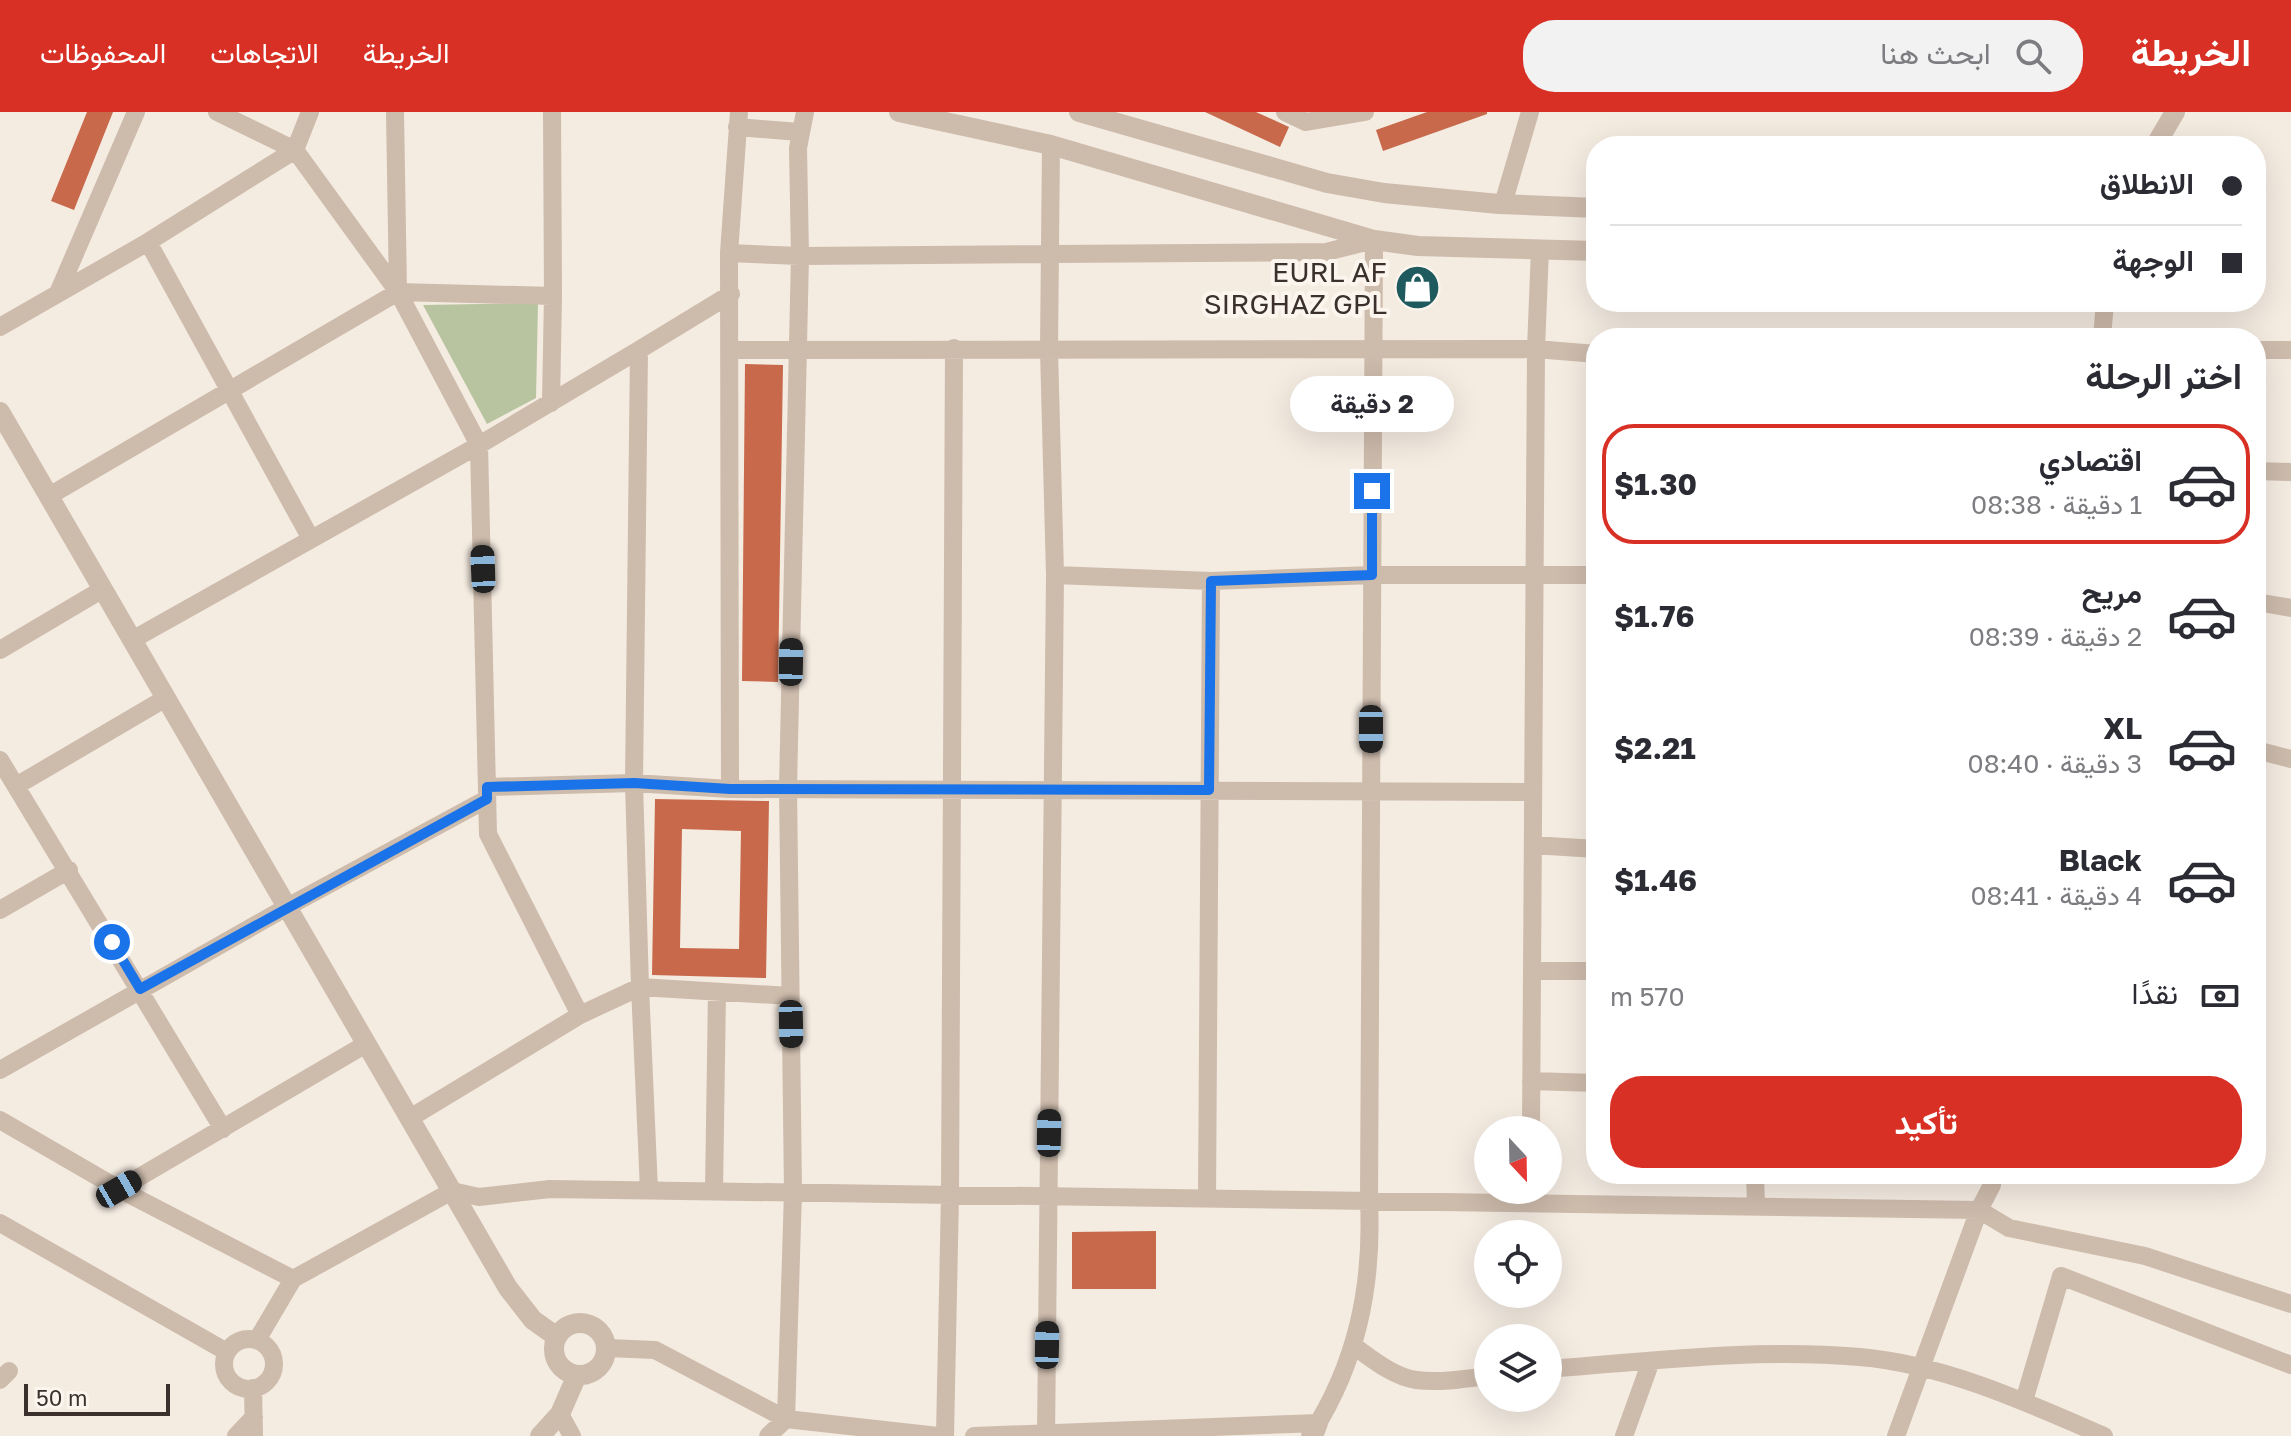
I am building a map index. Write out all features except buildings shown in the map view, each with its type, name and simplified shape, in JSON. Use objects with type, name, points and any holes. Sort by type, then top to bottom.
[{"type":"street","points":[[58,293],[136,112]]},
{"type":"street","points":[[217,112],[295,150],[398,292],[479,445],[488,834],[580,1015]]},
{"type":"street","points":[[0,327],[148,242],[295,150],[310,112]]},
{"type":"street","points":[[395,112],[398,292]]},
{"type":"street","points":[[551,403],[552,112]]},
{"type":"street","points":[[768,1436],[786,1419],[793,1192],[788,787],[800,256],[799,132],[805,112]]},
{"type":"street","points":[[899,112],[1051,145],[1374,240],[1418,246],[1586,251]]},
{"type":"street","points":[[1079,112],[1327,183],[1384,193],[1503,204],[1586,208]]},
{"type":"street","points":[[1285,112],[1306,122],[1365,112]]},
{"type":"street","points":[[1503,204],[1530,112]]},
{"type":"street","points":[[2161,136],[2175,112]]},
{"type":"street","points":[[730,789],[729,253],[738,120],[799,132]]},
{"type":"street","points":[[1046,1435],[1055,575],[1049,350],[1051,145]]},
{"type":"street","points":[[729,253],[800,256],[1326,252],[1374,240]]},
{"type":"street","points":[[974,1436],[1314,1432],[1354,1346],[1367,1289],[1371,1241],[1374,240]]},
{"type":"street","points":[[148,242],[311,539]]},
{"type":"street","points":[[1531,1116],[1536,349],[1540,249]]},
{"type":"street","points":[[49,496],[398,292],[553,296]]},
{"type":"street","points":[[132,640],[479,445],[731,294]]},
{"type":"street","points":[[945,1436],[950,1195],[954,348]]},
{"type":"street","points":[[731,350],[1536,349],[1586,353]]},
{"type":"street","points":[[639,350],[634,783],[649,1190]]},
{"type":"street","points":[[2266,350],[2291,350]]},
{"type":"street","points":[[0,412],[6,436],[49,496],[508,1288],[533,1320],[557,1337]]},
{"type":"street","points":[[2266,471],[2291,472]]},
{"type":"street","points":[[1055,575],[1211,581],[1372,575],[1586,575]]},
{"type":"street","points":[[1207,1199],[1211,581]]},
{"type":"street","points":[[0,650],[103,589]]},
{"type":"street","points":[[2266,604],[2291,608]]},
{"type":"street","points":[[16,786],[166,698]]},
{"type":"street","points":[[2266,753],[2291,759]]},
{"type":"street","points":[[0,760],[223,1129]]},
{"type":"street","points":[[0,1070],[487,793],[634,783],[730,789],[1533,792]]},
{"type":"street","points":[[1533,845],[1586,848]]},
{"type":"street","points":[[0,910],[69,870]]},
{"type":"street","points":[[1532,971],[1586,971]]},
{"type":"street","points":[[410,1118],[580,1015],[640,987],[790,996]]},
{"type":"street","points":[[714,1191],[717,992]]},
{"type":"street","points":[[119,1189],[366,1044]]},
{"type":"street","points":[[1531,1081],[1586,1083]]},
{"type":"street","points":[[0,1120],[119,1189],[293,1279]]},
{"type":"street","points":[[1755,1184],[1756,1206]]},
{"type":"street","points":[[1896,1436],[1979,1210],[1992,1184]]},
{"type":"street","points":[[257,1340],[293,1279],[452,1191],[479,1197],[550,1189],[1369,1201],[1474,1198]]},
{"type":"street","points":[[1562,1197],[1756,1206],[1979,1210],[2009,1228],[2145,1256],[2291,1304]]},
{"type":"street","points":[[0,1223],[227,1352]]},
{"type":"street","points":[[2024,1401],[2061,1276],[2291,1365]]},
{"type":"street","points":[[586,1323],[601,1332],[607,1348],[601,1365],[586,1375],[569,1373],[554,1353],[557,1337],[569,1325],[586,1323]]},
{"type":"street","points":[[240,1340],[257,1340],[270,1350],[274,1366],[267,1381],[253,1388],[237,1386],[226,1375],[224,1359],[227,1352],[240,1340]]},
{"type":"street","points":[[1354,1346],[1380,1365],[1414,1380],[1474,1378]]},
{"type":"street","points":[[607,1348],[655,1350],[786,1419],[804,1436]]},
{"type":"street","points":[[1562,1368],[1779,1354],[1862,1357],[1921,1368],[2024,1401],[2104,1436]]},
{"type":"street","points":[[1624,1436],[1651,1361]]},
{"type":"street","points":[[540,1436],[560,1414],[577,1375]]},
{"type":"street","points":[[236,1436],[254,1427],[253,1388]]},
{"type":"street","points":[[560,1414],[572,1436]]},
{"type":"street","points":[[786,1419],[938,1436]]},
{"type":"green space","points":[[538,303],[536,398],[487,424],[423,305]]},
{"type":"place","name":"EURL AF SIRGHAZ GPL","points":[[1418,288]]},
{"type":"route","points":[[112,942],[140,989],[487,799],[487,787],[634,783],[730,789],[1209,790],[1211,581],[1372,575],[1372,491]]}]
